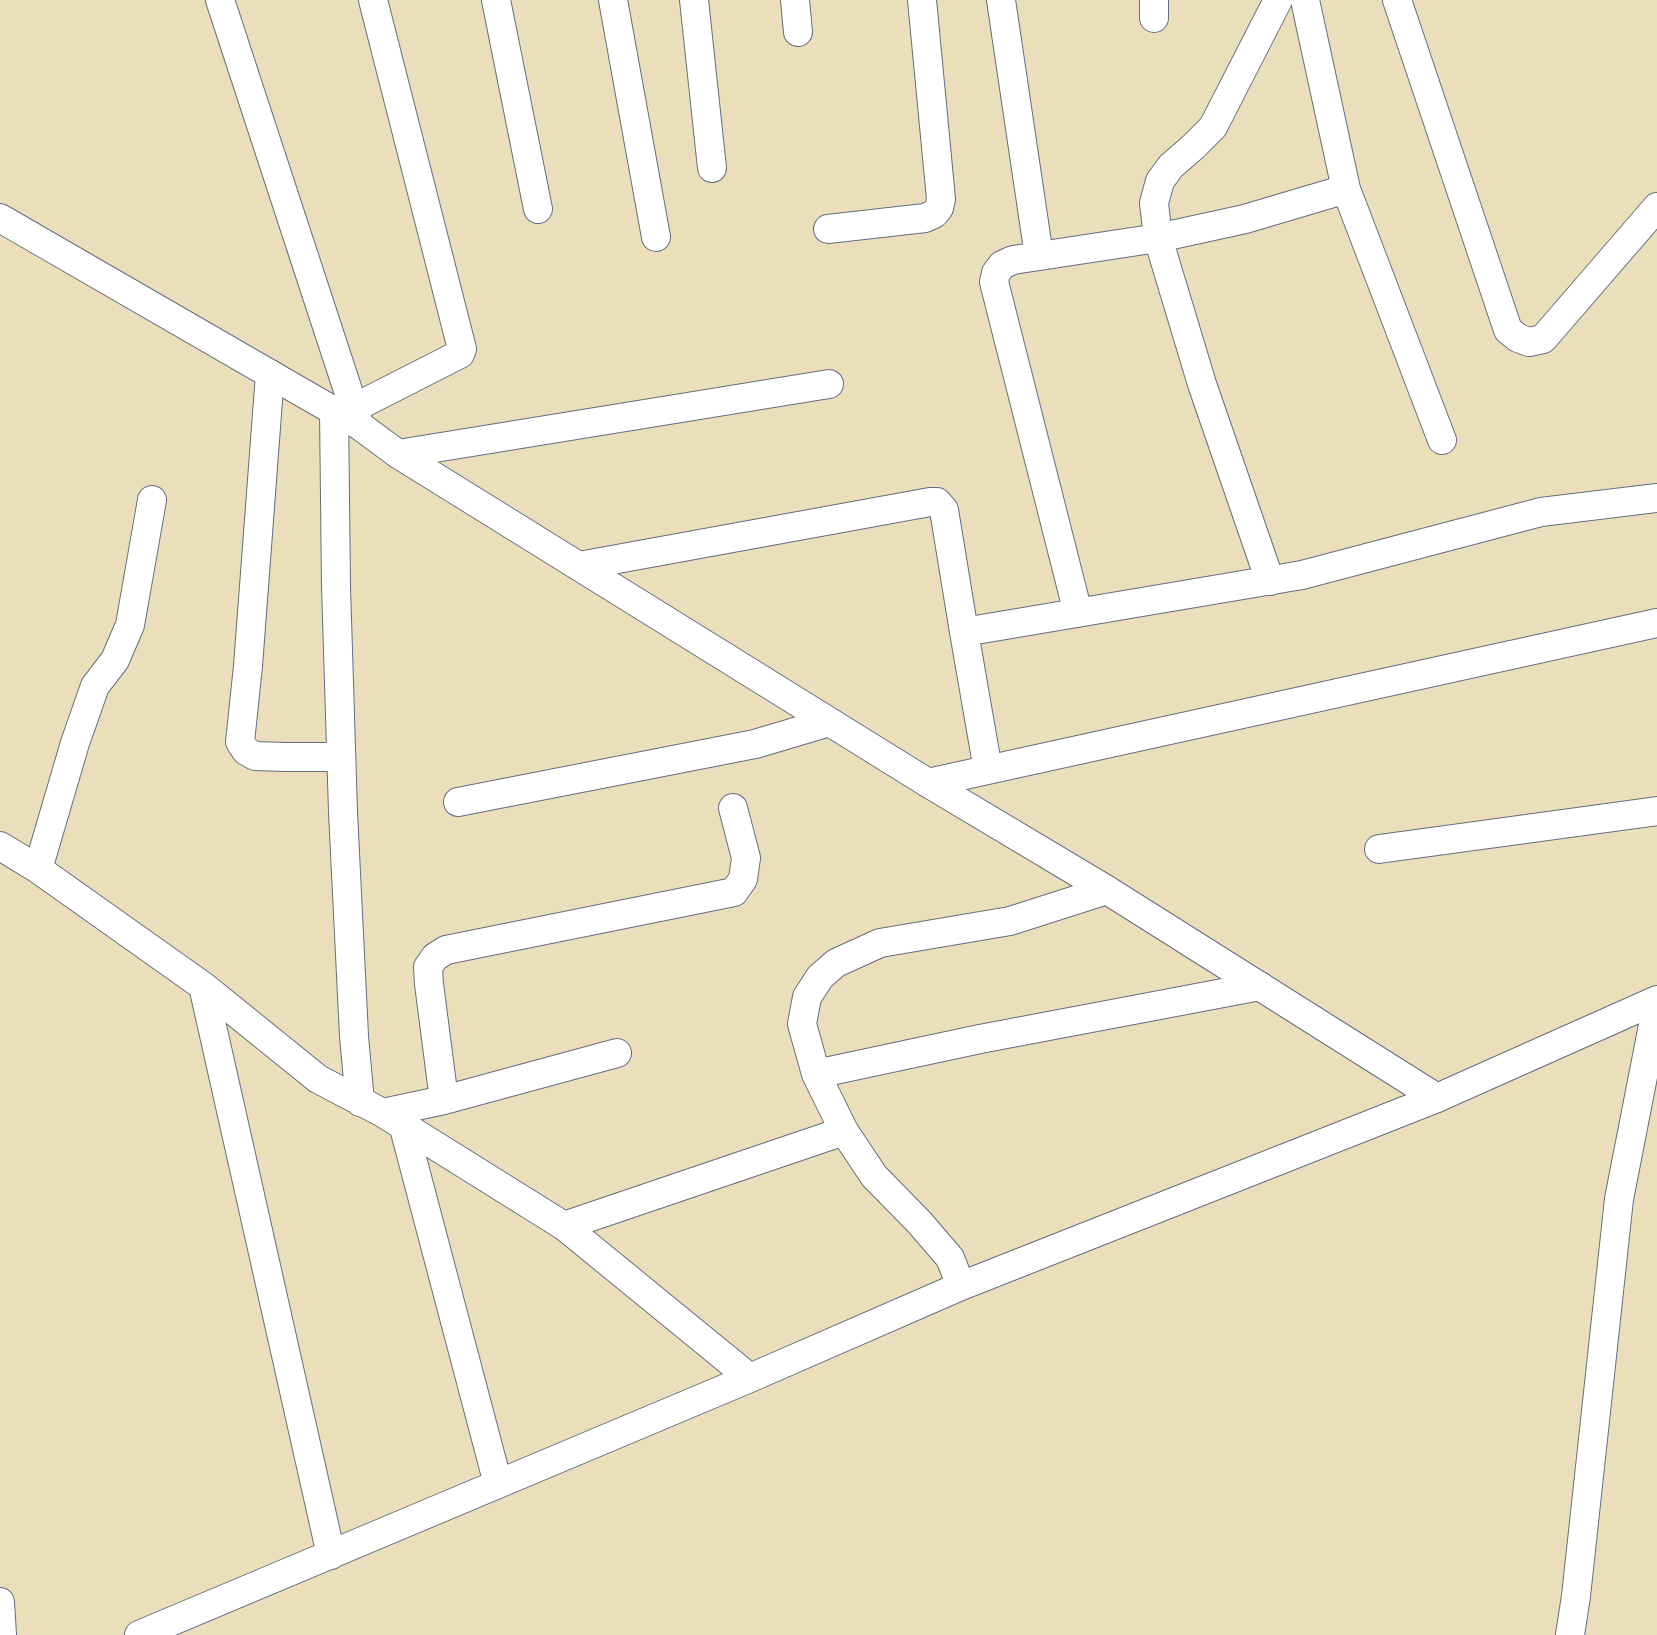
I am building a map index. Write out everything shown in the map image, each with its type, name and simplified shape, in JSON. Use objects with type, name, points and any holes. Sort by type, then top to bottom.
[{"type":"street","points":[[220,0],[349,414],[341,757],[354,1036],[382,1114],[498,1484]]},
{"type":"street","points":[[349,414],[460,354],[462,349],[373,0]]},
{"type":"street","points":[[496,0],[538,209]]},
{"type":"street","points":[[613,0],[656,237]]},
{"type":"street","points":[[694,0],[712,168]]},
{"type":"street","points":[[796,0],[798,32]]},
{"type":"street","points":[[828,229],[925,218],[934,214],[939,208],[941,199],[922,0]]},
{"type":"street","points":[[1001,0],[1038,256]]},
{"type":"street","points":[[1270,581],[1202,384],[1158,238],[1154,203],[1160,181],[1171,166],[1213,127],[1278,0]]},
{"type":"street","points":[[1305,0],[1346,189],[1442,440]]},
{"type":"street","points":[[1397,0],[1508,330],[1518,338],[1529,342],[1543,339],[1657,207]]},
{"type":"street","points":[[1078,613],[994,282],[996,273],[1002,265],[1013,260],[1158,238],[1245,219],[1346,189]]},
{"type":"street","points":[[0,218],[270,374],[349,414],[398,454],[928,783],[1107,890],[1437,1098]]},
{"type":"street","points":[[270,374],[248,666],[240,742],[246,751],[256,756],[341,757]]},
{"type":"street","points":[[398,454],[828,384]]},
{"type":"street","points":[[964,632],[1302,575],[1541,512],[1657,498]]},
{"type":"street","points":[[38,869],[95,686],[115,660],[130,624],[152,500]]},
{"type":"street","points":[[579,566],[937,502],[944,510],[988,770]]},
{"type":"street","points":[[928,783],[1657,623]]},
{"type":"street","points":[[458,802],[755,744],[830,722]]},
{"type":"street","points":[[444,1100],[429,984],[428,968],[435,957],[446,950],[734,892],[743,880],[746,858],[733,808]]},
{"type":"street","points":[[1379,849],[1657,811]]},
{"type":"street","points":[[0,846],[38,869],[203,986],[318,1079],[382,1114],[564,1226],[750,1378]]},
{"type":"street","points":[[961,1286],[950,1258],[920,1223],[874,1176],[844,1130],[816,1074],[802,1024],[807,997],[820,977],[836,963],[880,943],[1010,921],[1107,890]]},
{"type":"street","points":[[203,986],[331,1555]]},
{"type":"street","points":[[816,1074],[980,1039],[1260,986]]},
{"type":"street","points":[[153,1632],[750,1378],[961,1286],[1437,1098],[1657,1000]]},
{"type":"street","points":[[1570,1635],[1576,1596],[1619,1199],[1657,1005]]},
{"type":"street","points":[[382,1114],[444,1100],[618,1053]]},
{"type":"street","points":[[564,1226],[844,1130]]},
{"type":"street","points":[[0,1602],[2,1635]]}]
